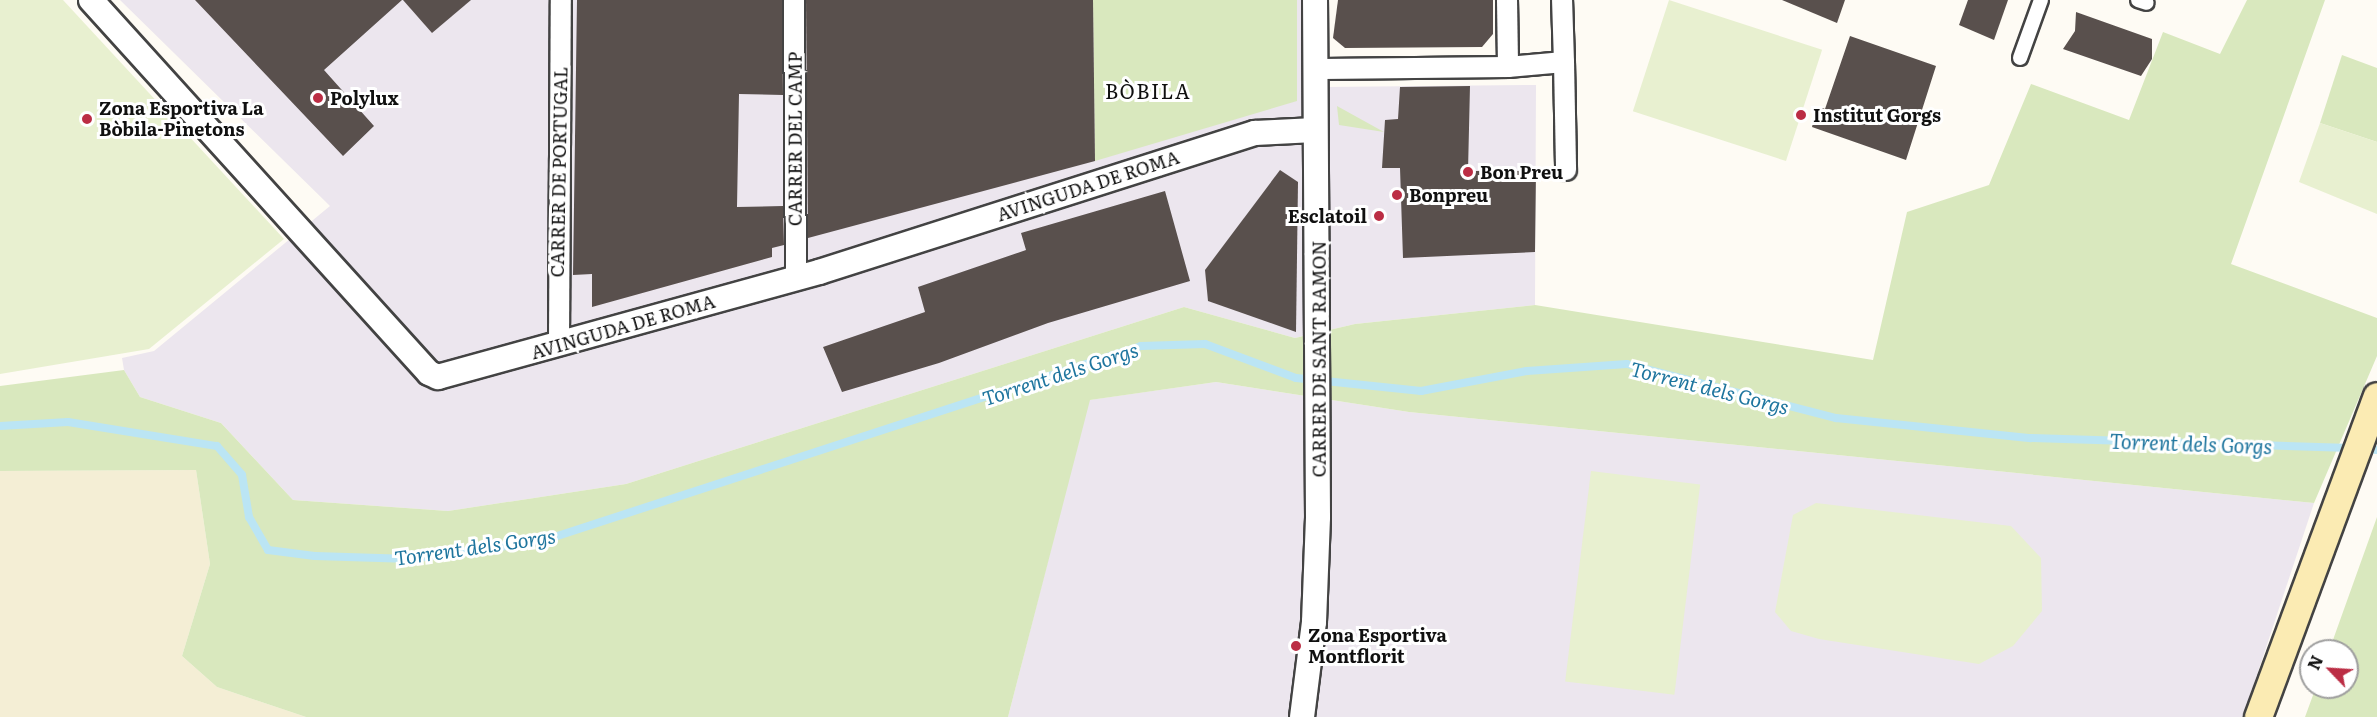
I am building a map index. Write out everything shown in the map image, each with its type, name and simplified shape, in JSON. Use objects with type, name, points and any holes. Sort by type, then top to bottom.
[{"type":"main road","points":[[2258,717],[2377,396]]},
{"type":"street","name":"AVINGUDA DE ROMA","points":[[91,0],[429,373],[450,375],[796,279],[1255,133],[1307,131]]},
{"type":"street","name":"CARRER DE PORTUGAL","points":[[560,344],[561,0]]},
{"type":"street","name":"CARRER DEL CAMP","points":[[794,0],[796,279]]},
{"type":"street","name":"CARRER DE SANT RAMON","points":[[1302,717],[1314,622],[1319,340],[1307,131],[1315,75],[1315,0]]},
{"type":"street","points":[[1507,0],[1508,67]]},
{"type":"street","points":[[1562,0],[1566,170]]},
{"type":"street","points":[[2020,58],[2041,0]]},
{"type":"street","points":[[1315,75],[1322,69],[1508,67],[1564,62]]},
{"type":"shaded area","points":[[120,0],[1321,0],[1326,87],[1536,85],[1535,305],[1355,324],[1295,338],[1184,307],[626,484],[448,511],[293,500],[221,423],[140,397],[124,370],[122,358],[154,351],[330,206]]},
{"type":"shaded area","points":[[1216,382],[1409,412],[2314,503],[2243,717],[1008,717],[1089,400]]},
{"type":"shaded area","points":[[196,470],[210,564],[182,656],[217,687],[306,717],[0,717],[0,471]]},
{"type":"green space","name":"Zona Esportiva La Bòbila-Pinetons","points":[[0,0],[63,0],[284,239],[149,349],[0,374]]},
{"type":"green space","points":[[1093,0],[1297,0],[1297,101],[1095,161]]},
{"type":"green space","points":[[1669,0],[1822,50],[1786,161],[1633,111]]},
{"type":"green space","points":[[2247,0],[2325,0],[2231,264],[2377,318],[2377,356],[2314,503],[1409,412],[1216,382],[1090,400],[1008,717],[306,717],[217,687],[182,656],[210,564],[196,470],[0,471],[0,386],[124,370],[140,397],[221,423],[293,500],[448,511],[626,484],[1184,307],[1295,338],[1355,324],[1535,305],[1873,360],[1907,212],[1989,185],[2031,84],[2129,120],[2163,32],[2220,54]]},
{"type":"green space","points":[[2342,55],[2377,68],[2377,142],[2320,123]]},
{"type":"green space","points":[[1337,106],[1384,132],[1339,125]]},
{"type":"green space","points":[[2320,123],[2377,142],[2377,214],[2299,182]]},
{"type":"green space","points":[[1591,471],[1700,484],[1674,695],[1565,681]]},
{"type":"green space","points":[[1816,503],[2011,526],[2041,558],[2042,611],[2013,646],[1979,664],[1819,639],[1791,631],[1775,612],[1793,515]]},
{"type":"green space","points":[[2377,517],[2377,717],[2305,717],[2312,699],[2359,699],[2359,639],[2333,639]]},
{"type":"building","name":"Polylux","points":[[195,0],[402,0],[324,70],[374,126],[343,156]]},
{"type":"building","points":[[403,0],[471,0],[432,33]]},
{"type":"building","points":[[577,0],[782,0],[783,95],[739,94],[737,207],[783,206],[784,245],[772,248],[772,257],[592,307],[592,274],[573,275]]},
{"type":"building","points":[[806,0],[1093,0],[1095,161],[808,238]]},
{"type":"building","points":[[1338,0],[1493,0],[1493,34],[1482,47],[1345,48],[1333,38]]},
{"type":"building","points":[[1782,0],[1845,0],[1837,23]]},
{"type":"building","points":[[1968,0],[2008,0],[1994,40],[1959,25]]},
{"type":"building","points":[[2076,12],[2152,39],[2152,59],[2141,76],[2063,49],[2075,31]]},
{"type":"building","points":[[1850,36],[1936,66],[1906,160],[1812,127],[1817,106],[1825,109]]},
{"type":"building","name":"Bon Preu","points":[[1470,86],[1468,171],[1536,171],[1535,252],[1403,258],[1400,168],[1382,168],[1385,120],[1398,119],[1400,87]]},
{"type":"building","points":[[1280,170],[1298,182],[1296,332],[1208,301],[1205,270]]},
{"type":"building","points":[[1165,191],[1190,281],[1048,323],[939,363],[842,392],[823,347],[925,312],[918,287],[1026,250],[1021,233]]},
{"type":"waterway","name":"Torrent dels Gorgs","points":[[0,426],[68,422],[217,446],[242,475],[249,517],[268,550],[315,556],[411,559],[542,541],[1141,346],[1205,344],[1296,378],[1421,391],[1527,371],[1627,364],[1836,418],[2031,438],[2351,448]]},
{"type":"waterway","name":"Torrent dels Gorgs","points":[[2363,449],[2377,450]]},
{"type":"place","name":"Polylux","points":[[318,98]]},
{"type":"place","name":"Institut Gorgs","points":[[1801,115]]},
{"type":"place","name":"Zona Esportiva La Bòbila-Pinetons","points":[[87,119]]},
{"type":"place","name":"Bon Preu","points":[[1468,172]]},
{"type":"place","name":"Bonpreu","points":[[1397,195]]},
{"type":"place","name":"Esclatoil","points":[[1379,216]]},
{"type":"place","name":"Zona Esportiva Montflorit","points":[[1296,646]]},
{"type":"district","name":"BÒBILA","points":[[1148,90]]}]
